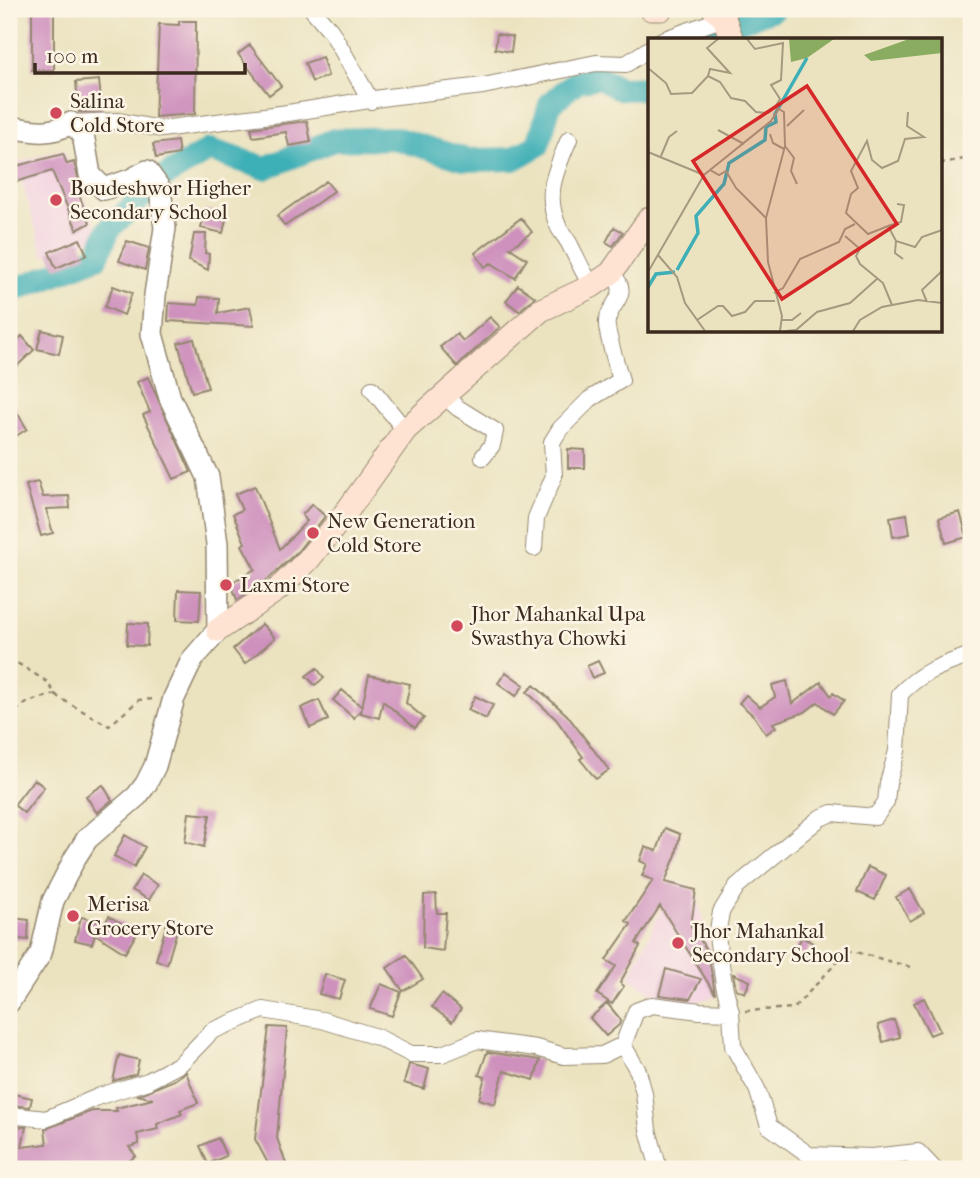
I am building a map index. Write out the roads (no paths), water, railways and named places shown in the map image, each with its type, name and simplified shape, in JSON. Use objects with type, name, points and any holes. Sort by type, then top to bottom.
[{"type":"main road","points":[[651,9],[661,9]]},
{"type":"main road","points":[[218,630],[277,590],[308,560],[350,508],[405,430],[541,310],[601,279],[648,220]]},
{"type":"street","points":[[312,9],[331,31],[372,101]]},
{"type":"street","points":[[671,38],[725,24]]},
{"type":"street","points":[[11,127],[38,133],[59,130],[71,123],[118,121],[161,129],[483,86],[596,62],[626,64],[648,50]]},
{"type":"street","points":[[9,1002],[41,953],[53,901],[75,858],[88,839],[137,796],[146,784],[155,766],[174,698],[192,660],[218,630],[217,544],[208,477],[170,398],[152,334],[165,228],[160,189],[147,171],[130,180],[104,188],[90,175],[83,134],[71,123]]},
{"type":"street","points":[[534,548],[536,518],[554,476],[552,442],[560,429],[582,407],[621,380],[606,322],[621,289],[617,279],[601,279],[579,267],[571,246],[559,228],[551,204],[552,181],[569,139]]},
{"type":"street","points":[[372,389],[405,430]]},
{"type":"street","points":[[444,396],[457,408],[495,431],[492,445],[484,457]]},
{"type":"street","points":[[934,1169],[918,1153],[872,1157],[809,1155],[769,1126],[757,1089],[733,1046],[731,1012],[717,936],[721,912],[737,886],[820,818],[832,813],[876,817],[886,802],[897,751],[900,694],[915,678],[927,671],[971,655]]},
{"type":"street","points":[[9,1115],[46,1119],[100,1096],[148,1081],[180,1063],[212,1031],[263,1010],[322,1020],[377,1037],[411,1054],[442,1054],[477,1040],[536,1048],[564,1056],[602,1055],[623,1045],[636,1012],[652,1005],[731,1012]]},
{"type":"street","points":[[623,1045],[638,1071],[644,1093],[648,1130],[659,1169]]},
{"type":"street","points":[[914,1169],[918,1153]]},
{"type":"waterway","points":[[705,32],[774,9]]},
{"type":"waterway","points":[[9,292],[97,257],[109,229],[160,179],[209,150],[265,168],[334,140],[394,138],[467,160],[513,159],[538,145],[550,104],[577,81],[600,77],[620,89],[648,88]]},
{"type":"place","name":"Salina Cold Store","points":[[56,113]]},
{"type":"place","name":"Boudeshwor Higher Secondary School","points":[[56,200]]},
{"type":"place","name":"New Generation Cold Store","points":[[313,533]]},
{"type":"place","name":"Laxmi Store","points":[[226,585]]},
{"type":"place","name":"Jhor Mahankal Upa Swasthya Chowki","points":[[457,626]]},
{"type":"place","name":"Merisa Grocery Store","points":[[73,916]]},
{"type":"place","name":"Jhor Mahankal Secondary School","points":[[678,943]]}]
